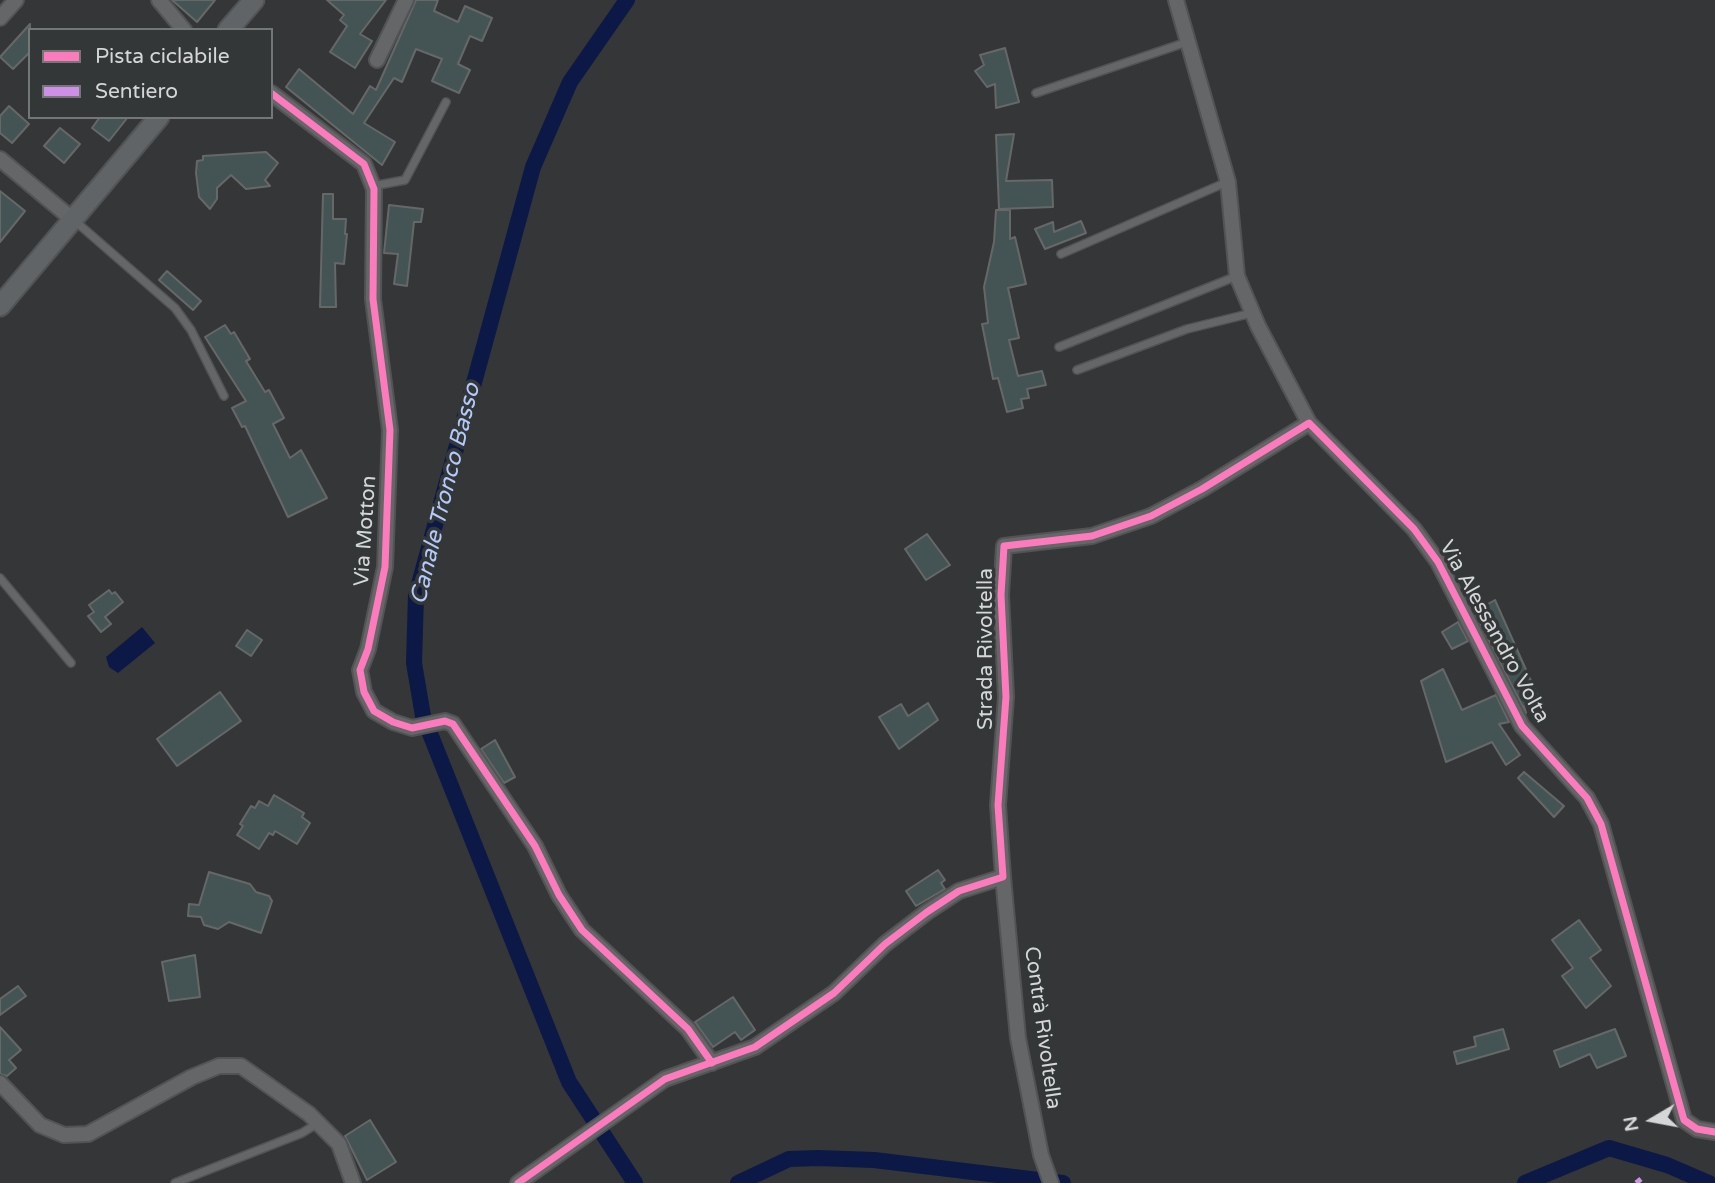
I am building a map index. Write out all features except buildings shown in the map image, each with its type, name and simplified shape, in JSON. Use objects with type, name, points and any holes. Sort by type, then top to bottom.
[{"type":"main road","points":[[230,28],[254,0]]},
{"type":"main road","points":[[0,306],[157,119]]},
{"type":"street","points":[[0,18],[16,0]]},
{"type":"street","points":[[159,0],[182,28]]},
{"type":"street","points":[[377,60],[406,0]]},
{"type":"street","name":"Via Alessandro Volta","points":[[1176,0],[1228,182],[1237,275],[1252,313],[1309,424],[1414,529],[1438,562],[1522,726],[1587,798],[1601,824],[1684,1120],[1697,1129],[1715,1132]]},
{"type":"street","points":[[273,95],[364,164],[373,186]]},
{"type":"street","points":[[0,159],[72,219]]},
{"type":"street","name":"Via Motton","points":[[373,186],[373,299],[385,372],[390,443],[385,567],[368,649],[360,670],[364,692],[374,711],[412,728],[445,721],[459,732],[536,846],[559,895],[582,930],[688,1029],[712,1063]]},
{"type":"street","name":"Strada Rivoltella","points":[[1003,877],[998,805],[1006,697],[1001,595],[1004,547],[1092,536],[1151,516],[1202,489],[1309,424]]},
{"type":"street","points":[[518,1183],[608,1122],[665,1079],[755,1047],[790,1025],[834,993],[885,944],[959,891],[1003,877]]},
{"type":"street","name":"Contrà Rivoltella","points":[[1003,877],[1018,1038],[1041,1155],[1051,1183]]},
{"type":"street","points":[[0,1083],[40,1125],[64,1135],[88,1134],[192,1077],[219,1066],[241,1066],[318,1123],[339,1144],[353,1183]]},
{"type":"lane","points":[[1037,93],[1187,42]]},
{"type":"lane","points":[[373,186],[405,180],[446,102]]},
{"type":"lane","points":[[1061,254],[1228,182]]},
{"type":"lane","points":[[72,219],[175,308],[191,330],[224,396]]},
{"type":"lane","points":[[1059,347],[1237,275]]},
{"type":"lane","points":[[1077,370],[1187,329],[1252,313]]},
{"type":"lane","points":[[0,578],[71,663]]},
{"type":"lane","points":[[175,1183],[302,1133],[318,1123]]},
{"type":"water","points":[[142,627],[155,643],[118,673],[109,667],[106,657]]},
{"type":"waterway","name":"Canale Tronco Basso","points":[[627,0],[570,82],[533,167],[416,595],[414,663],[423,716],[569,1082],[635,1183]]},
{"type":"waterway","points":[[1525,1183],[1609,1148],[1667,1165],[1709,1183]]},
{"type":"waterway","points":[[738,1183],[789,1159],[818,1158],[874,1160],[1063,1183]]},
{"type":"marked path","points":[[1636,1183],[1641,1179]]},
{"type":"cycle path","points":[[273,95],[364,164],[374,189],[373,299],[390,430],[385,567],[368,649],[360,670],[364,692],[374,711],[393,722],[412,728],[445,721],[453,724],[535,846],[559,895],[582,930],[688,1029],[712,1063]]},
{"type":"cycle path","points":[[518,1183],[665,1079],[755,1047],[834,993],[885,944],[959,891],[1003,877],[998,805],[1006,697],[1001,595],[1004,546],[1092,536],[1151,516],[1202,489],[1309,423],[1414,529],[1438,562],[1522,726],[1587,798],[1601,824],[1684,1120],[1697,1129],[1715,1132]]}]
